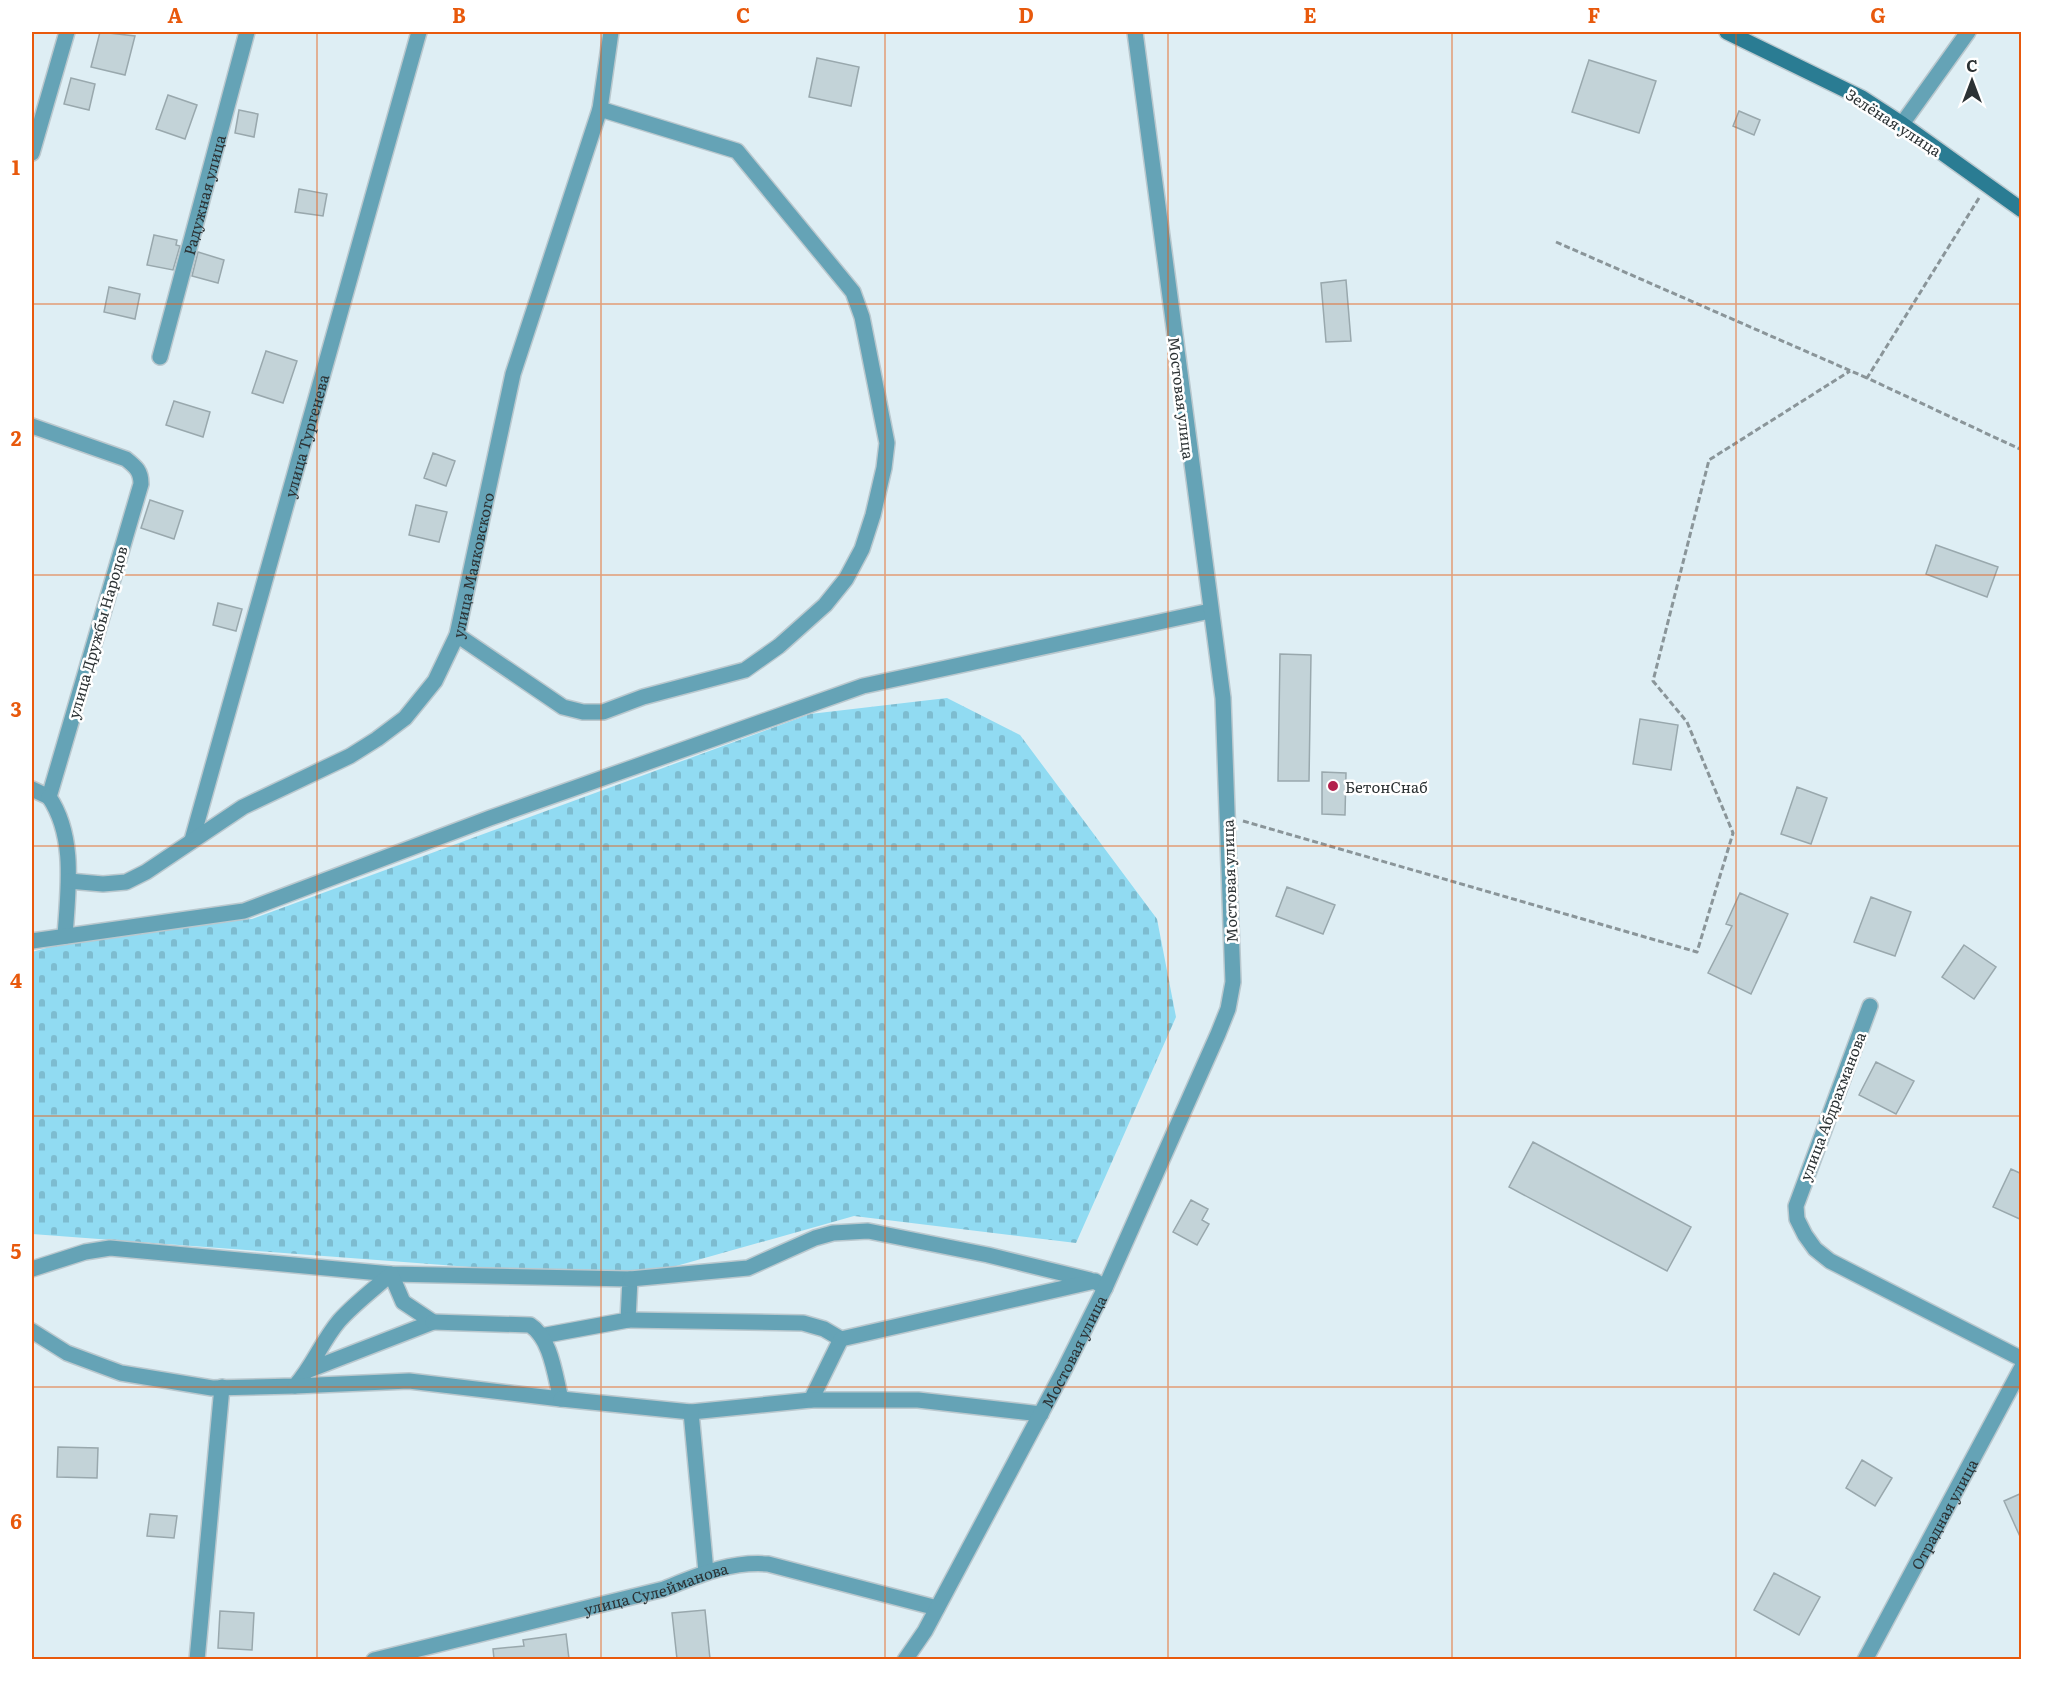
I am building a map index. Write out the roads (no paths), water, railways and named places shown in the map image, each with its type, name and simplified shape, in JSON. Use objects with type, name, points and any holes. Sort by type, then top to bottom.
[{"type":"main road","name":"Зелёная улица","points":[[1727,32],[1862,99],[1902,124],[2022,210]]},
{"type":"street","points":[[32,153],[67,32]]},
{"type":"street","name":"Радужная улица","points":[[160,357],[247,32]]},
{"type":"street","name":"улица Тургенева","points":[[192,840],[419,32]]},
{"type":"street","name":"улица Маяковского","points":[[69,881],[103,884],[126,882],[146,872],[243,807],[350,756],[405,718],[435,681],[457,635],[513,374],[600,109],[611,32]]},
{"type":"street","name":"Мостовая улица","points":[[905,1659],[937,1608],[1041,1414],[1228,1009],[1233,982],[1223,698],[1135,32]]},
{"type":"street","points":[[1902,124],[1968,32]]},
{"type":"street","points":[[457,635],[563,707],[583,712],[603,712],[643,697],[732,676],[764,659],[825,605],[855,564],[873,516],[887,443],[862,317],[853,292],[737,151],[600,109]]},
{"type":"street","name":"улица Дружбы Народов","points":[[32,426],[113,454],[137,468],[141,484],[49,797]]},
{"type":"street","points":[[32,941],[244,911],[490,818],[863,686],[1210,611]]},
{"type":"street","points":[[32,789],[49,797],[62,819],[67,845],[69,881],[66,936]]},
{"type":"street","name":"улица Абдрахманова","points":[[1870,1006],[1796,1206],[1797,1220],[1815,1249],[1830,1261],[2022,1359]]},
{"type":"street","points":[[32,1269],[85,1252],[110,1248],[391,1274],[630,1279],[748,1268],[814,1238],[854,1230],[988,1255],[1100,1284]]},
{"type":"street","points":[[391,1274],[403,1302],[433,1322]]},
{"type":"street","points":[[295,1386],[309,1370],[313,1359],[340,1320],[391,1274]]},
{"type":"street","points":[[628,1320],[630,1279]]},
{"type":"street","points":[[541,1336],[628,1320],[803,1323],[824,1329],[841,1339],[1100,1284]]},
{"type":"street","points":[[309,1370],[433,1322],[530,1325],[541,1336],[561,1399]]},
{"type":"street","points":[[32,1331],[67,1353],[121,1373],[222,1387],[409,1381],[691,1412],[811,1401],[918,1401],[1041,1414]]},
{"type":"street","points":[[811,1401],[841,1339]]},
{"type":"street","name":"Отрадная улица","points":[[1865,1659],[2022,1367]]},
{"type":"street","points":[[197,1659],[222,1387]]},
{"type":"street","points":[[691,1412],[706,1572]]},
{"type":"street","name":"улица Сулейманова","points":[[375,1659],[664,1589],[706,1572],[740,1563],[768,1564],[937,1608]]},
{"type":"place","name":"БетонСнаб","points":[[1333,786]]}]
